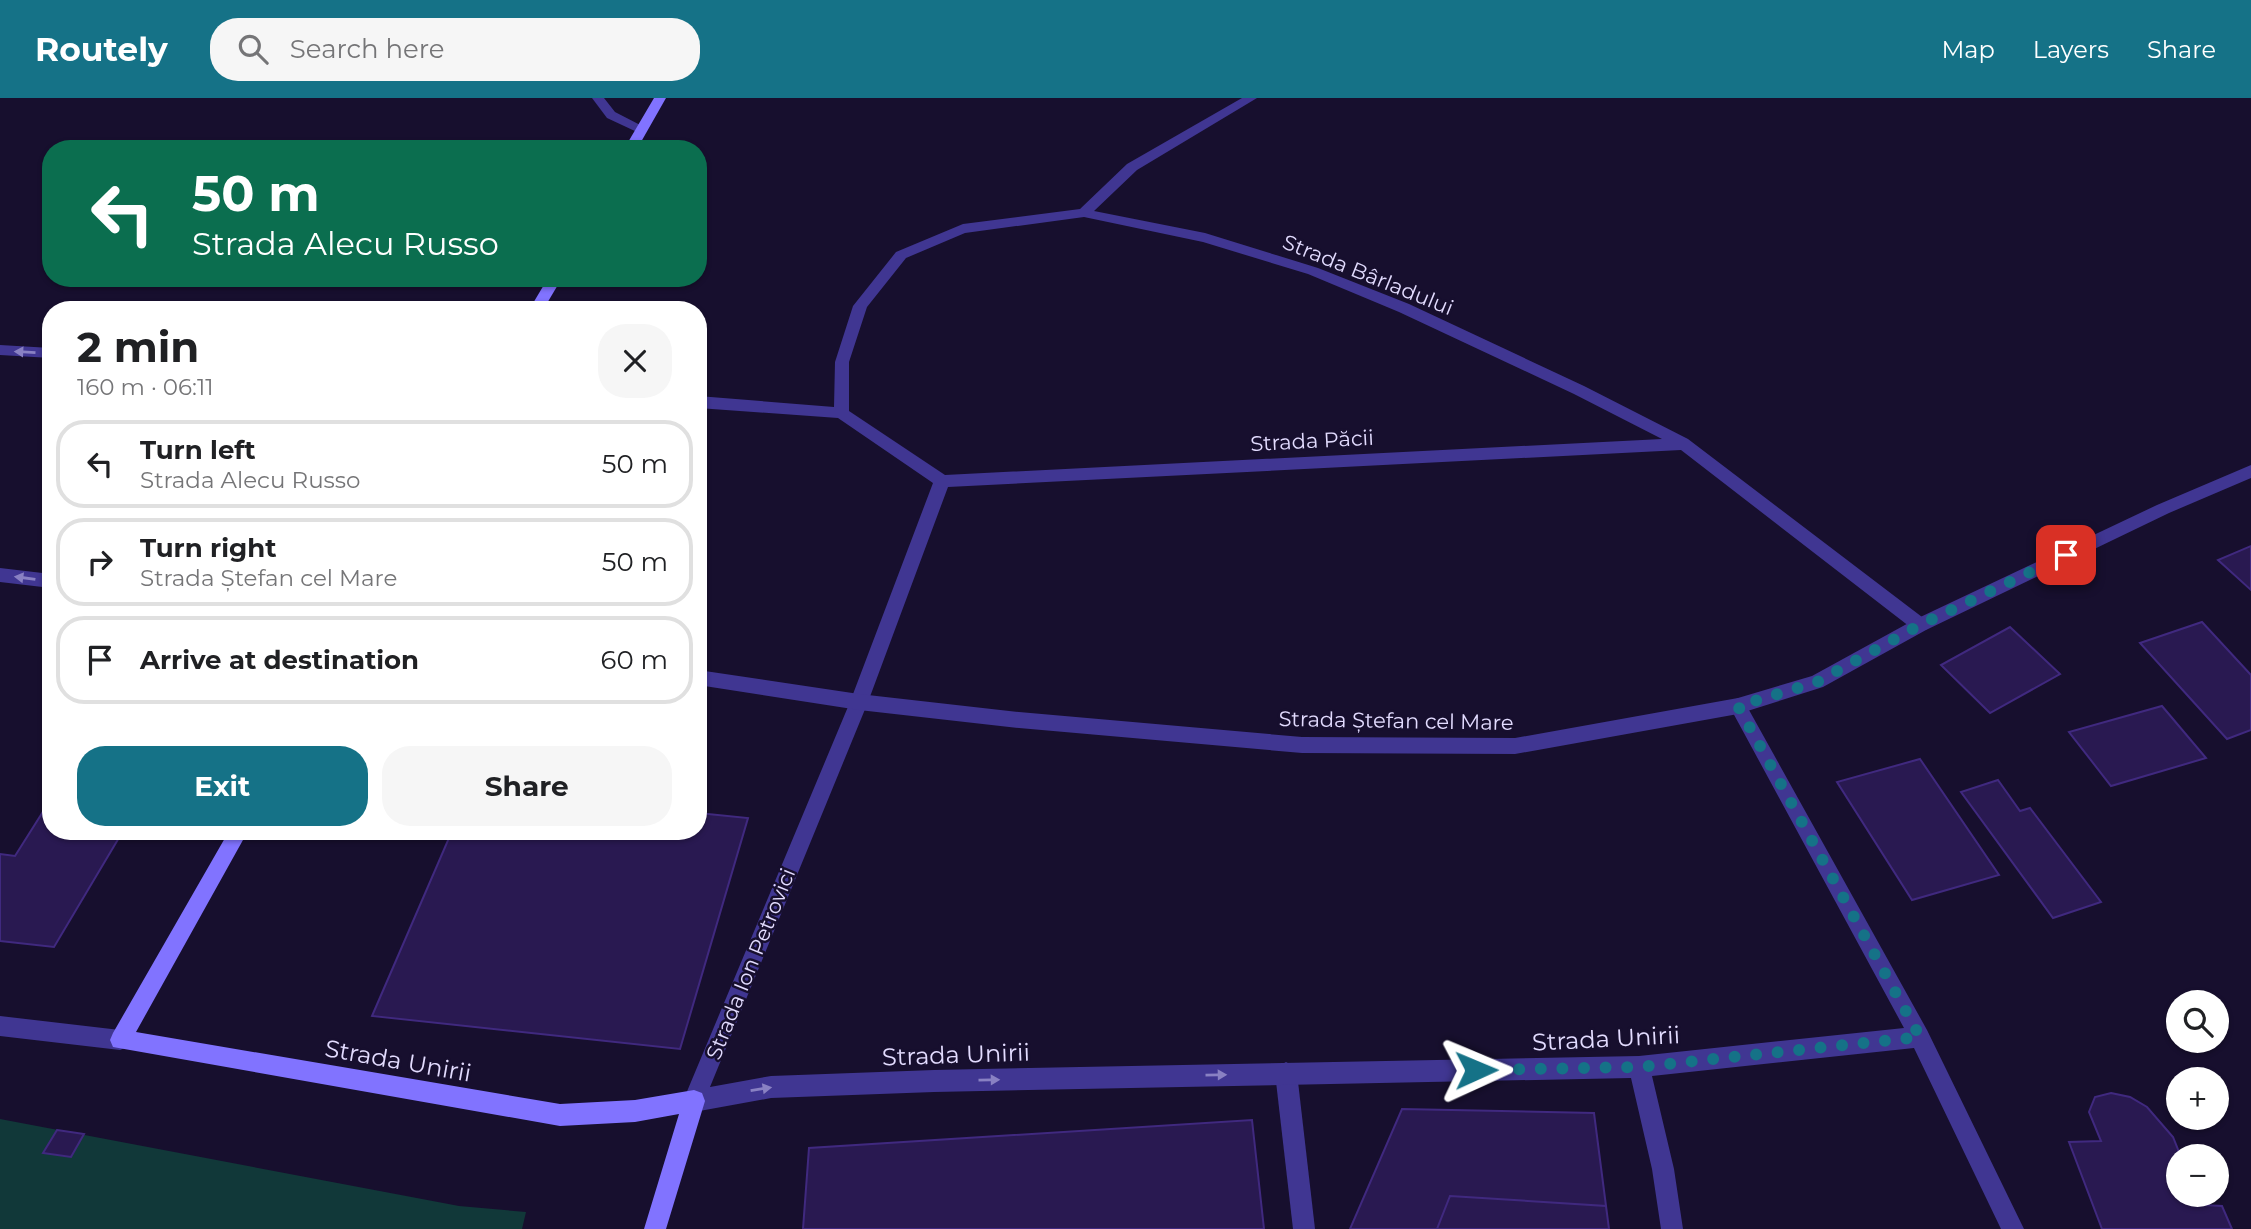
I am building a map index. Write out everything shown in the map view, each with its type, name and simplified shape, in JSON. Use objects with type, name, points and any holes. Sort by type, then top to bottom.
[{"type":"main road","points":[[635,140],[660,98]]},
{"type":"main road","points":[[120,1040],[234,840]]},
{"type":"main road","name":"Strada Unirii","points":[[120,1040],[560,1115],[635,1111],[694,1101]]},
{"type":"main road","name":"Strada Ion Petrovici","points":[[655,1229],[694,1101]]},
{"type":"street","points":[[598,98],[611,115],[642,129]]},
{"type":"street","points":[[1084,213],[1132,167],[1213,117],[1251,98]]},
{"type":"street","name":"Strada Bârladului","points":[[841,413],[842,362],[860,306],[901,255],[964,229],[1084,213],[1205,238],[1313,271],[1404,308],[1579,390],[1683,443],[1920,625]]},
{"type":"street","points":[[0,350],[42,352]]},
{"type":"street","points":[[707,403],[841,413],[943,481]]},
{"type":"street","name":"Strada Păcii","points":[[943,481],[1683,443]]},
{"type":"street","name":"Strada Ștefan cel Mare","points":[[707,678],[859,702],[1019,720],[1302,745],[1515,746],[1738,706],[1817,682],[1920,625],[2163,509],[2251,471]]},
{"type":"street","name":"Strada Ion Petrovici","points":[[694,1101],[859,702],[943,481]]},
{"type":"street","points":[[0,575],[42,580]]},
{"type":"street","points":[[1738,706],[1920,1037],[2013,1229]]},
{"type":"street","name":"Strada Unirii","points":[[0,1026],[120,1040]]},
{"type":"street","name":"Strada Unirii","points":[[694,1101],[771,1087],[934,1081],[1639,1067],[1920,1037]]},
{"type":"street","points":[[1639,1067],[1663,1169],[1672,1229]]},
{"type":"street","points":[[1286,1073],[1304,1229]]},
{"type":"green space","points":[[0,1119],[459,1206],[526,1212],[522,1229],[0,1229]]},
{"type":"building","points":[[2251,546],[2251,590],[2218,560]]},
{"type":"building","points":[[2202,622],[2251,675],[2251,730],[2227,739],[2140,643]]},
{"type":"building","points":[[2010,627],[2060,674],[1990,713],[1941,665]]},
{"type":"building","points":[[2162,706],[2206,758],[2111,786],[2069,732]]},
{"type":"building","points":[[1920,759],[1999,875],[1912,900],[1837,782]]},
{"type":"building","points":[[1998,780],[2020,811],[2030,808],[2101,902],[2053,918],[1961,792]]},
{"type":"building","points":[[42,813],[42,840],[118,840],[54,947],[0,941],[0,854],[15,856]]},
{"type":"building","points":[[707,814],[748,818],[680,1049],[372,1016],[448,840],[707,840]]},
{"type":"building","points":[[2111,1093],[2130,1097],[2147,1107],[2173,1137],[2176,1144],[2166,1144],[2166,1207],[2222,1207],[2232,1229],[2102,1229],[2069,1142],[2101,1141],[2089,1112],[2095,1097]]},
{"type":"building","points":[[1402,1109],[1594,1113],[1606,1206],[1450,1196],[1437,1229],[1350,1229]]},
{"type":"building","points":[[1252,1120],[1264,1229],[803,1229],[809,1148]]},
{"type":"building","points":[[57,1130],[84,1134],[71,1157],[43,1153]]},
{"type":"building","points":[[1450,1196],[1606,1206],[1609,1229],[1437,1229]]},
{"type":"route","points":[[1476,1070],[1639,1067],[1920,1037],[1738,706],[1817,682],[1920,625],[2066,555]]}]
